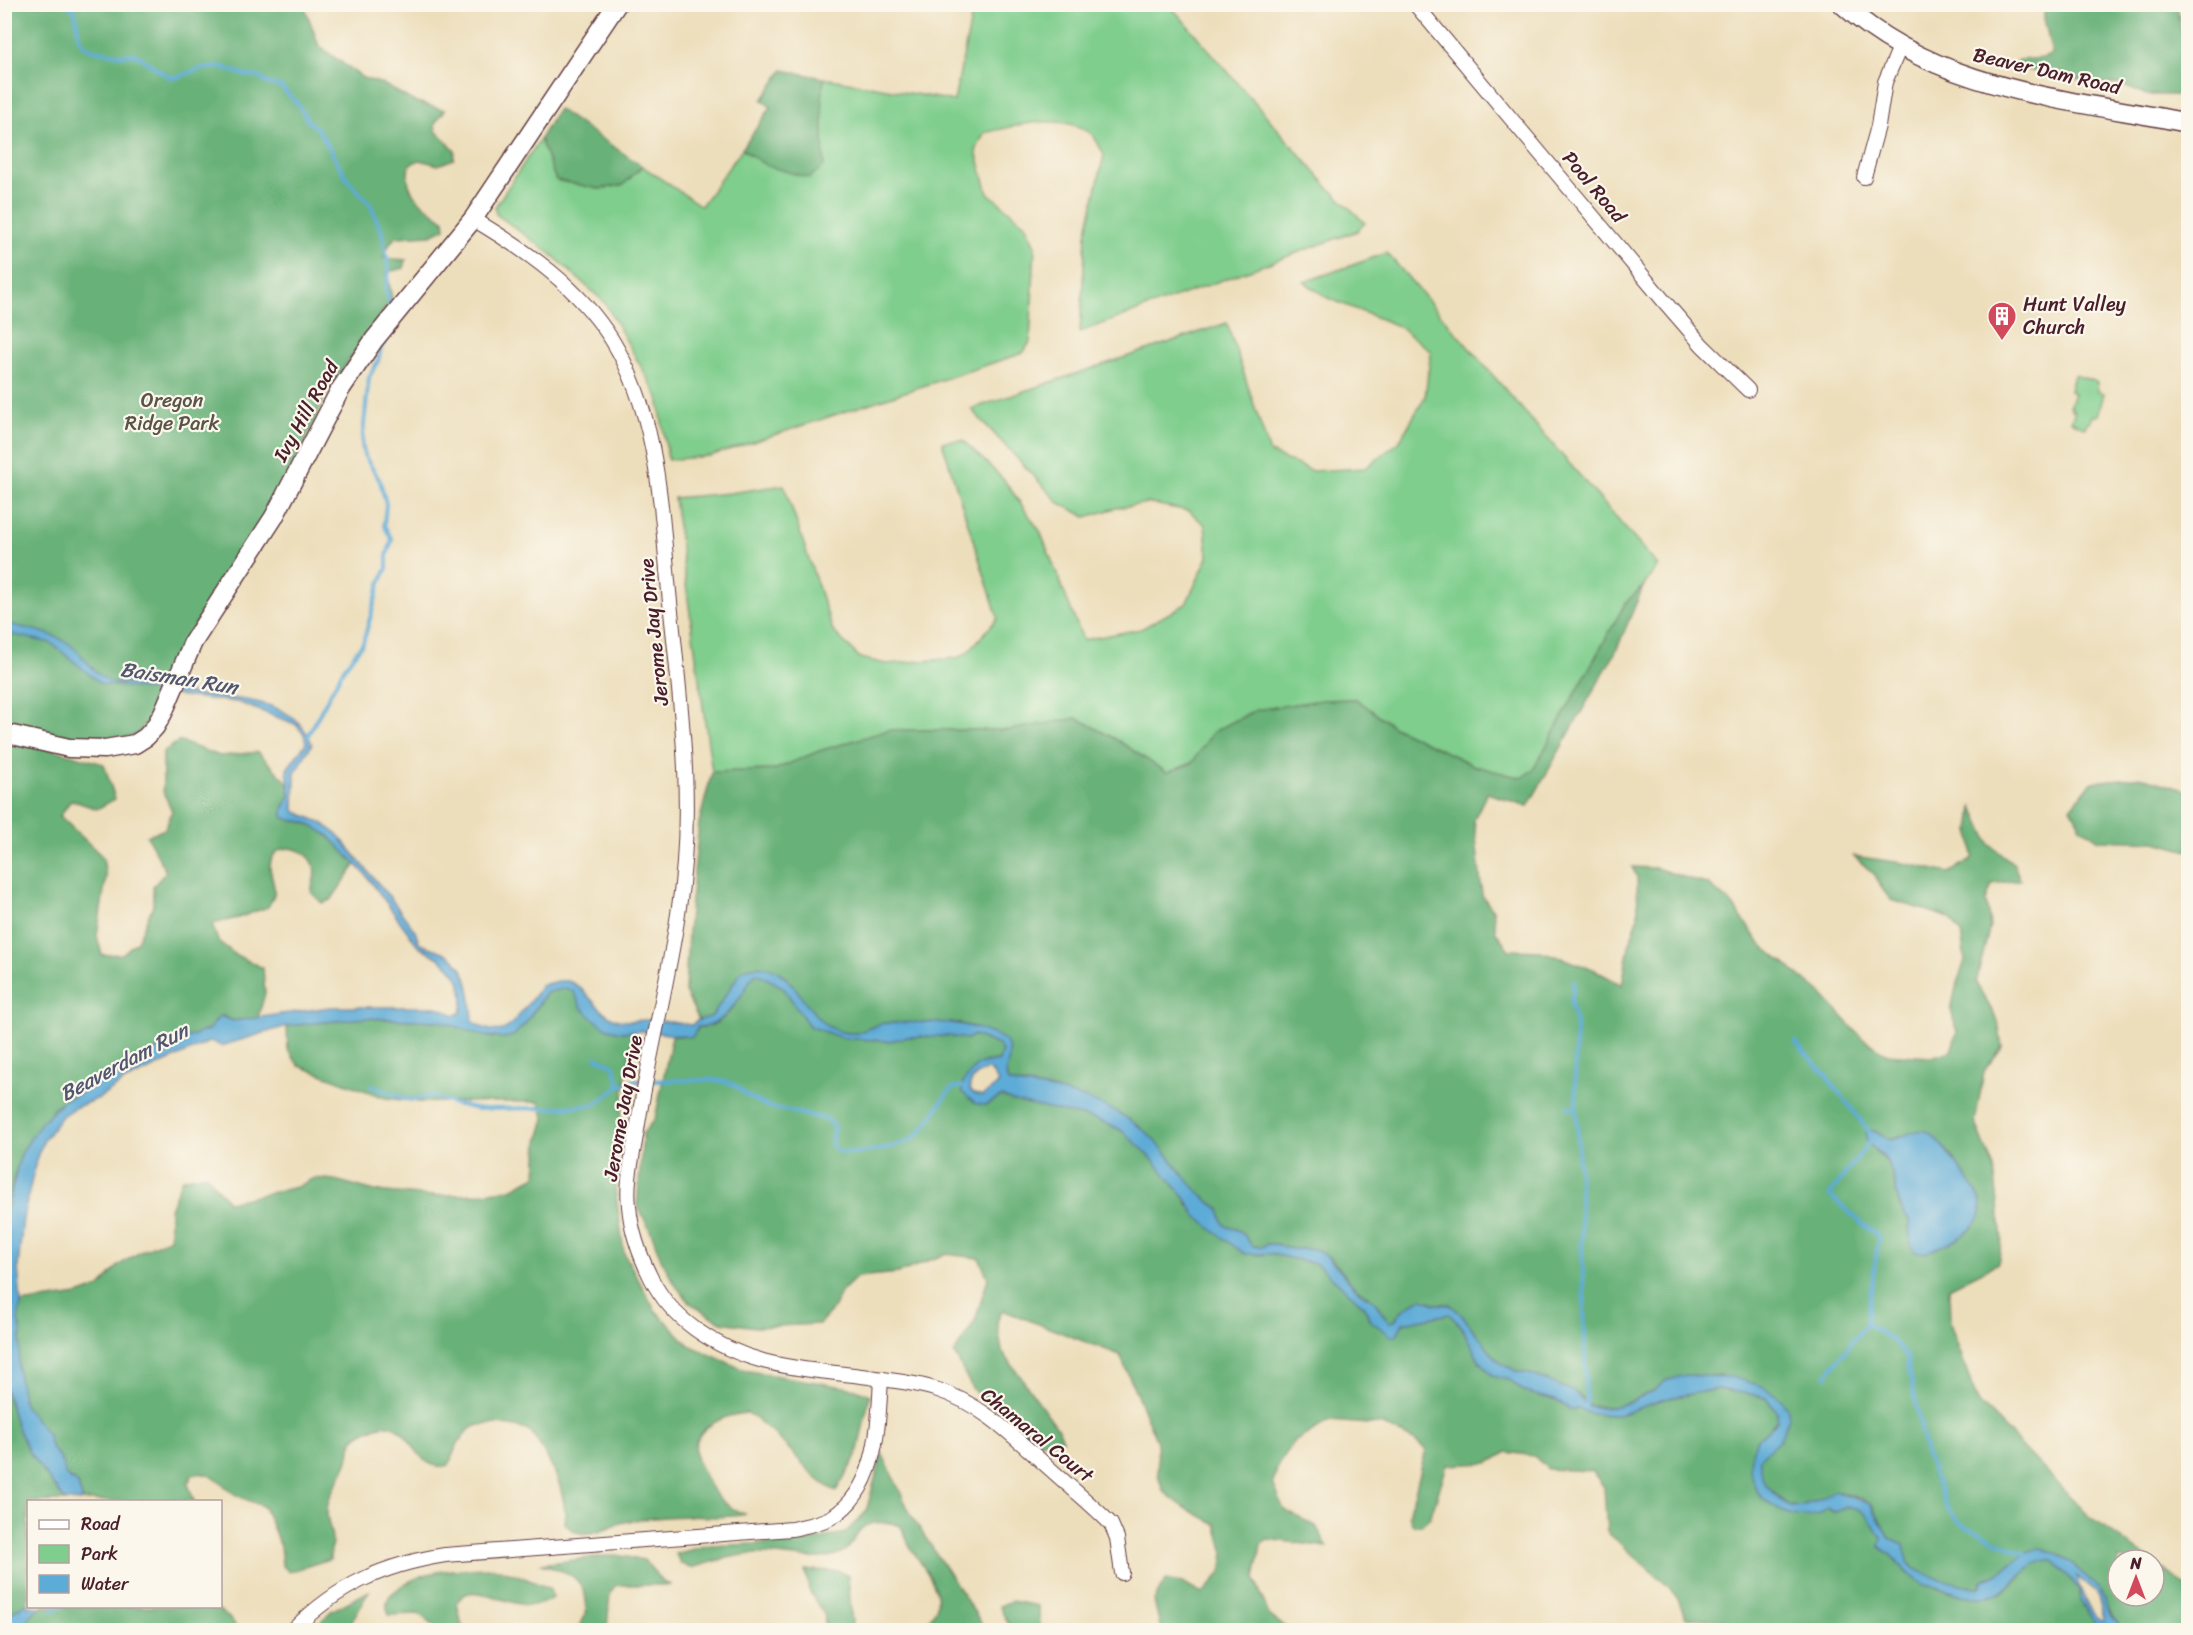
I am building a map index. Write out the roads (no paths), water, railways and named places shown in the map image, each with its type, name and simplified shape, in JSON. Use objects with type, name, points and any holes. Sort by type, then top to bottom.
[{"type":"street","name":"Ivy Hill Road","points":[[4,733],[69,748],[105,749],[135,744],[155,727],[194,642],[274,517],[340,390],[374,340],[473,219],[617,4]]},
{"type":"street","name":"Pool Road","points":[[1415,4],[1662,300],[1702,345],[1748,390]]},
{"type":"street","name":"Beaver Dam Road","points":[[1842,4],[1863,23],[1900,47],[1945,69],[1976,80],[2040,95],[2184,122]]},
{"type":"street","points":[[1864,177],[1878,126],[1885,82],[1900,47]]},
{"type":"street","name":"Jerome Jay Drive","points":[[473,219],[544,265],[570,288],[611,339],[629,372],[642,405],[657,477],[682,716],[686,773],[686,825],[679,912],[629,1179],[628,1203],[640,1255],[653,1283],[667,1303],[687,1323],[709,1339],[732,1351],[757,1361],[781,1366],[881,1378]]},
{"type":"street","points":[[293,1630],[321,1603],[379,1571],[411,1560],[445,1555],[792,1529],[823,1521],[832,1517],[859,1491],[867,1473],[878,1419],[881,1378]]},
{"type":"street","name":"Chamaral Court","points":[[881,1378],[937,1389],[967,1402],[990,1417],[1111,1524],[1118,1538],[1122,1573]]},
{"type":"water","name":"Beaverdam Run","points":[[4,623],[46,633],[62,640],[75,649],[101,676],[114,683],[154,680],[167,688],[184,692],[257,702],[290,716],[303,727],[312,744],[295,772],[294,811],[322,823],[338,835],[392,900],[415,931],[420,944],[443,952],[459,964],[467,982],[473,1021],[480,1026],[489,1030],[508,1027],[541,985],[558,981],[568,981],[574,984],[604,1012],[618,1020],[657,1020],[692,1025],[696,1021],[712,1016],[742,970],[760,967],[775,970],[787,978],[816,1016],[827,1026],[841,1032],[860,1032],[885,1023],[951,1023],[977,1028],[998,1036],[1007,1043],[1009,1055],[1006,1077],[1008,1082],[1075,1096],[1102,1105],[1138,1125],[1158,1143],[1199,1193],[1220,1209],[1225,1226],[1239,1231],[1253,1246],[1276,1244],[1292,1249],[1315,1249],[1327,1256],[1356,1289],[1374,1301],[1389,1322],[1394,1321],[1403,1310],[1417,1300],[1423,1299],[1435,1304],[1450,1305],[1460,1313],[1499,1362],[1516,1371],[1533,1375],[1575,1392],[1585,1404],[1596,1408],[1613,1407],[1630,1402],[1655,1390],[1665,1381],[1685,1375],[1731,1377],[1762,1386],[1780,1398],[1788,1409],[1789,1417],[1780,1440],[1760,1458],[1762,1477],[1766,1485],[1787,1505],[1806,1504],[1834,1491],[1871,1504],[1888,1536],[1904,1545],[1906,1558],[1911,1566],[1928,1575],[1978,1588],[1983,1580],[1998,1573],[2029,1551],[2039,1549],[2055,1552],[2063,1556],[2099,1588],[2106,1608],[2122,1630],[2100,1630],[2080,1601],[2079,1589],[2053,1560],[2045,1560],[2031,1567],[2006,1589],[1992,1596],[1968,1596],[1925,1585],[1916,1580],[1880,1547],[1882,1539],[1869,1518],[1860,1510],[1848,1507],[1835,1512],[1827,1508],[1817,1514],[1795,1516],[1775,1508],[1759,1494],[1750,1472],[1751,1457],[1756,1443],[1777,1420],[1777,1412],[1766,1398],[1717,1389],[1664,1399],[1619,1415],[1590,1414],[1580,1409],[1570,1409],[1555,1400],[1525,1392],[1510,1380],[1493,1376],[1480,1362],[1461,1326],[1449,1314],[1403,1323],[1397,1335],[1393,1337],[1372,1322],[1363,1305],[1317,1264],[1271,1254],[1245,1254],[1215,1232],[1196,1216],[1186,1199],[1147,1153],[1121,1130],[1095,1119],[1012,1101],[1002,1096],[986,1105],[976,1104],[962,1092],[963,1082],[977,1065],[999,1061],[1002,1051],[999,1045],[974,1035],[967,1039],[949,1036],[907,1037],[889,1041],[842,1038],[809,1026],[783,987],[756,973],[728,1013],[714,1023],[698,1027],[690,1037],[608,1029],[591,1017],[581,1007],[574,992],[566,988],[546,993],[525,1024],[513,1036],[504,1038],[484,1036],[440,1021],[364,1018],[287,1026],[221,1046],[211,1041],[125,1081],[99,1098],[74,1108],[62,1116],[44,1140],[37,1157],[23,1218],[18,1267],[21,1303],[18,1321],[21,1330],[18,1372],[24,1405],[47,1433],[52,1449],[61,1459],[66,1476],[77,1483],[83,1500],[64,1500],[29,1452],[17,1427],[5,1388],[4,1224],[23,1150],[41,1123],[64,1100],[165,1045],[208,1030],[220,1016],[233,1021],[330,1007],[437,1007],[455,1015],[461,1013],[463,1000],[459,980],[453,971],[438,957],[418,946],[366,875],[328,835],[305,822],[283,817],[283,809],[290,795],[287,769],[306,743],[304,734],[295,724],[237,702],[101,684],[51,643],[5,633]],"holes":[[[986,1070],[991,1071],[999,1083],[983,1096],[976,1095],[970,1088],[972,1080]],[[2076,1576],[2097,1593],[2105,1621],[2090,1609]]]},
{"type":"water","points":[[1869,1130],[1890,1140],[1922,1130],[1939,1142],[1980,1199],[1981,1212],[1975,1224],[1959,1238],[1923,1253],[1915,1252],[1910,1243],[1909,1220],[1898,1200],[1891,1170],[1885,1159],[1867,1139],[1865,1134]]},
{"type":"water","points":[[27,1603],[27,1608],[40,1608],[32,1613],[22,1627],[5,1630],[5,1618]]},
{"type":"waterway","points":[[66,4],[74,10],[79,39],[93,50],[122,55],[135,54],[169,77],[179,77],[199,69],[221,67],[259,77],[265,82],[281,87],[298,104],[308,121],[318,129],[348,180],[370,204],[383,235],[389,271],[386,291],[390,304]]},
{"type":"waterway","points":[[307,737],[344,668],[363,643],[380,583],[387,568],[387,555],[392,540],[384,525],[386,504],[380,481],[364,455],[362,444],[369,377],[389,333]]},
{"type":"waterway","points":[[1574,981],[1571,1004],[1576,1025],[1575,1070],[1586,1408]]},
{"type":"waterway","points":[[1795,1042],[1824,1073],[1871,1134]]},
{"type":"waterway","points":[[596,1057],[614,1066],[620,1086]]},
{"type":"waterway","points":[[371,1086],[411,1100],[433,1096],[454,1104],[478,1109],[551,1108],[594,1105],[620,1086],[633,1081],[716,1080],[733,1084],[749,1097],[766,1106],[827,1119],[834,1126],[833,1146],[840,1152],[849,1153],[885,1148],[912,1139],[927,1123],[950,1090],[954,1087],[964,1087]]},
{"type":"waterway","points":[[1567,1107],[1576,1107]]},
{"type":"waterway","points":[[1826,1376],[1866,1324],[1879,1237],[1830,1194],[1870,1141]]},
{"type":"waterway","points":[[1866,1324],[1893,1340],[1907,1358],[1926,1454],[1946,1506],[1965,1526],[2027,1555]]},
{"type":"waterway","name":"Beaverdam Run","points":[[52,1610],[57,1608]]},
{"type":"place","name":"Hunt Valley Church","points":[[2002,342]]},
{"type":"park label","name":"Oregon Ridge Park","points":[[172,412]]},
{"type":"water label","name":"Baisman Run","points":[[179,678]]}]
